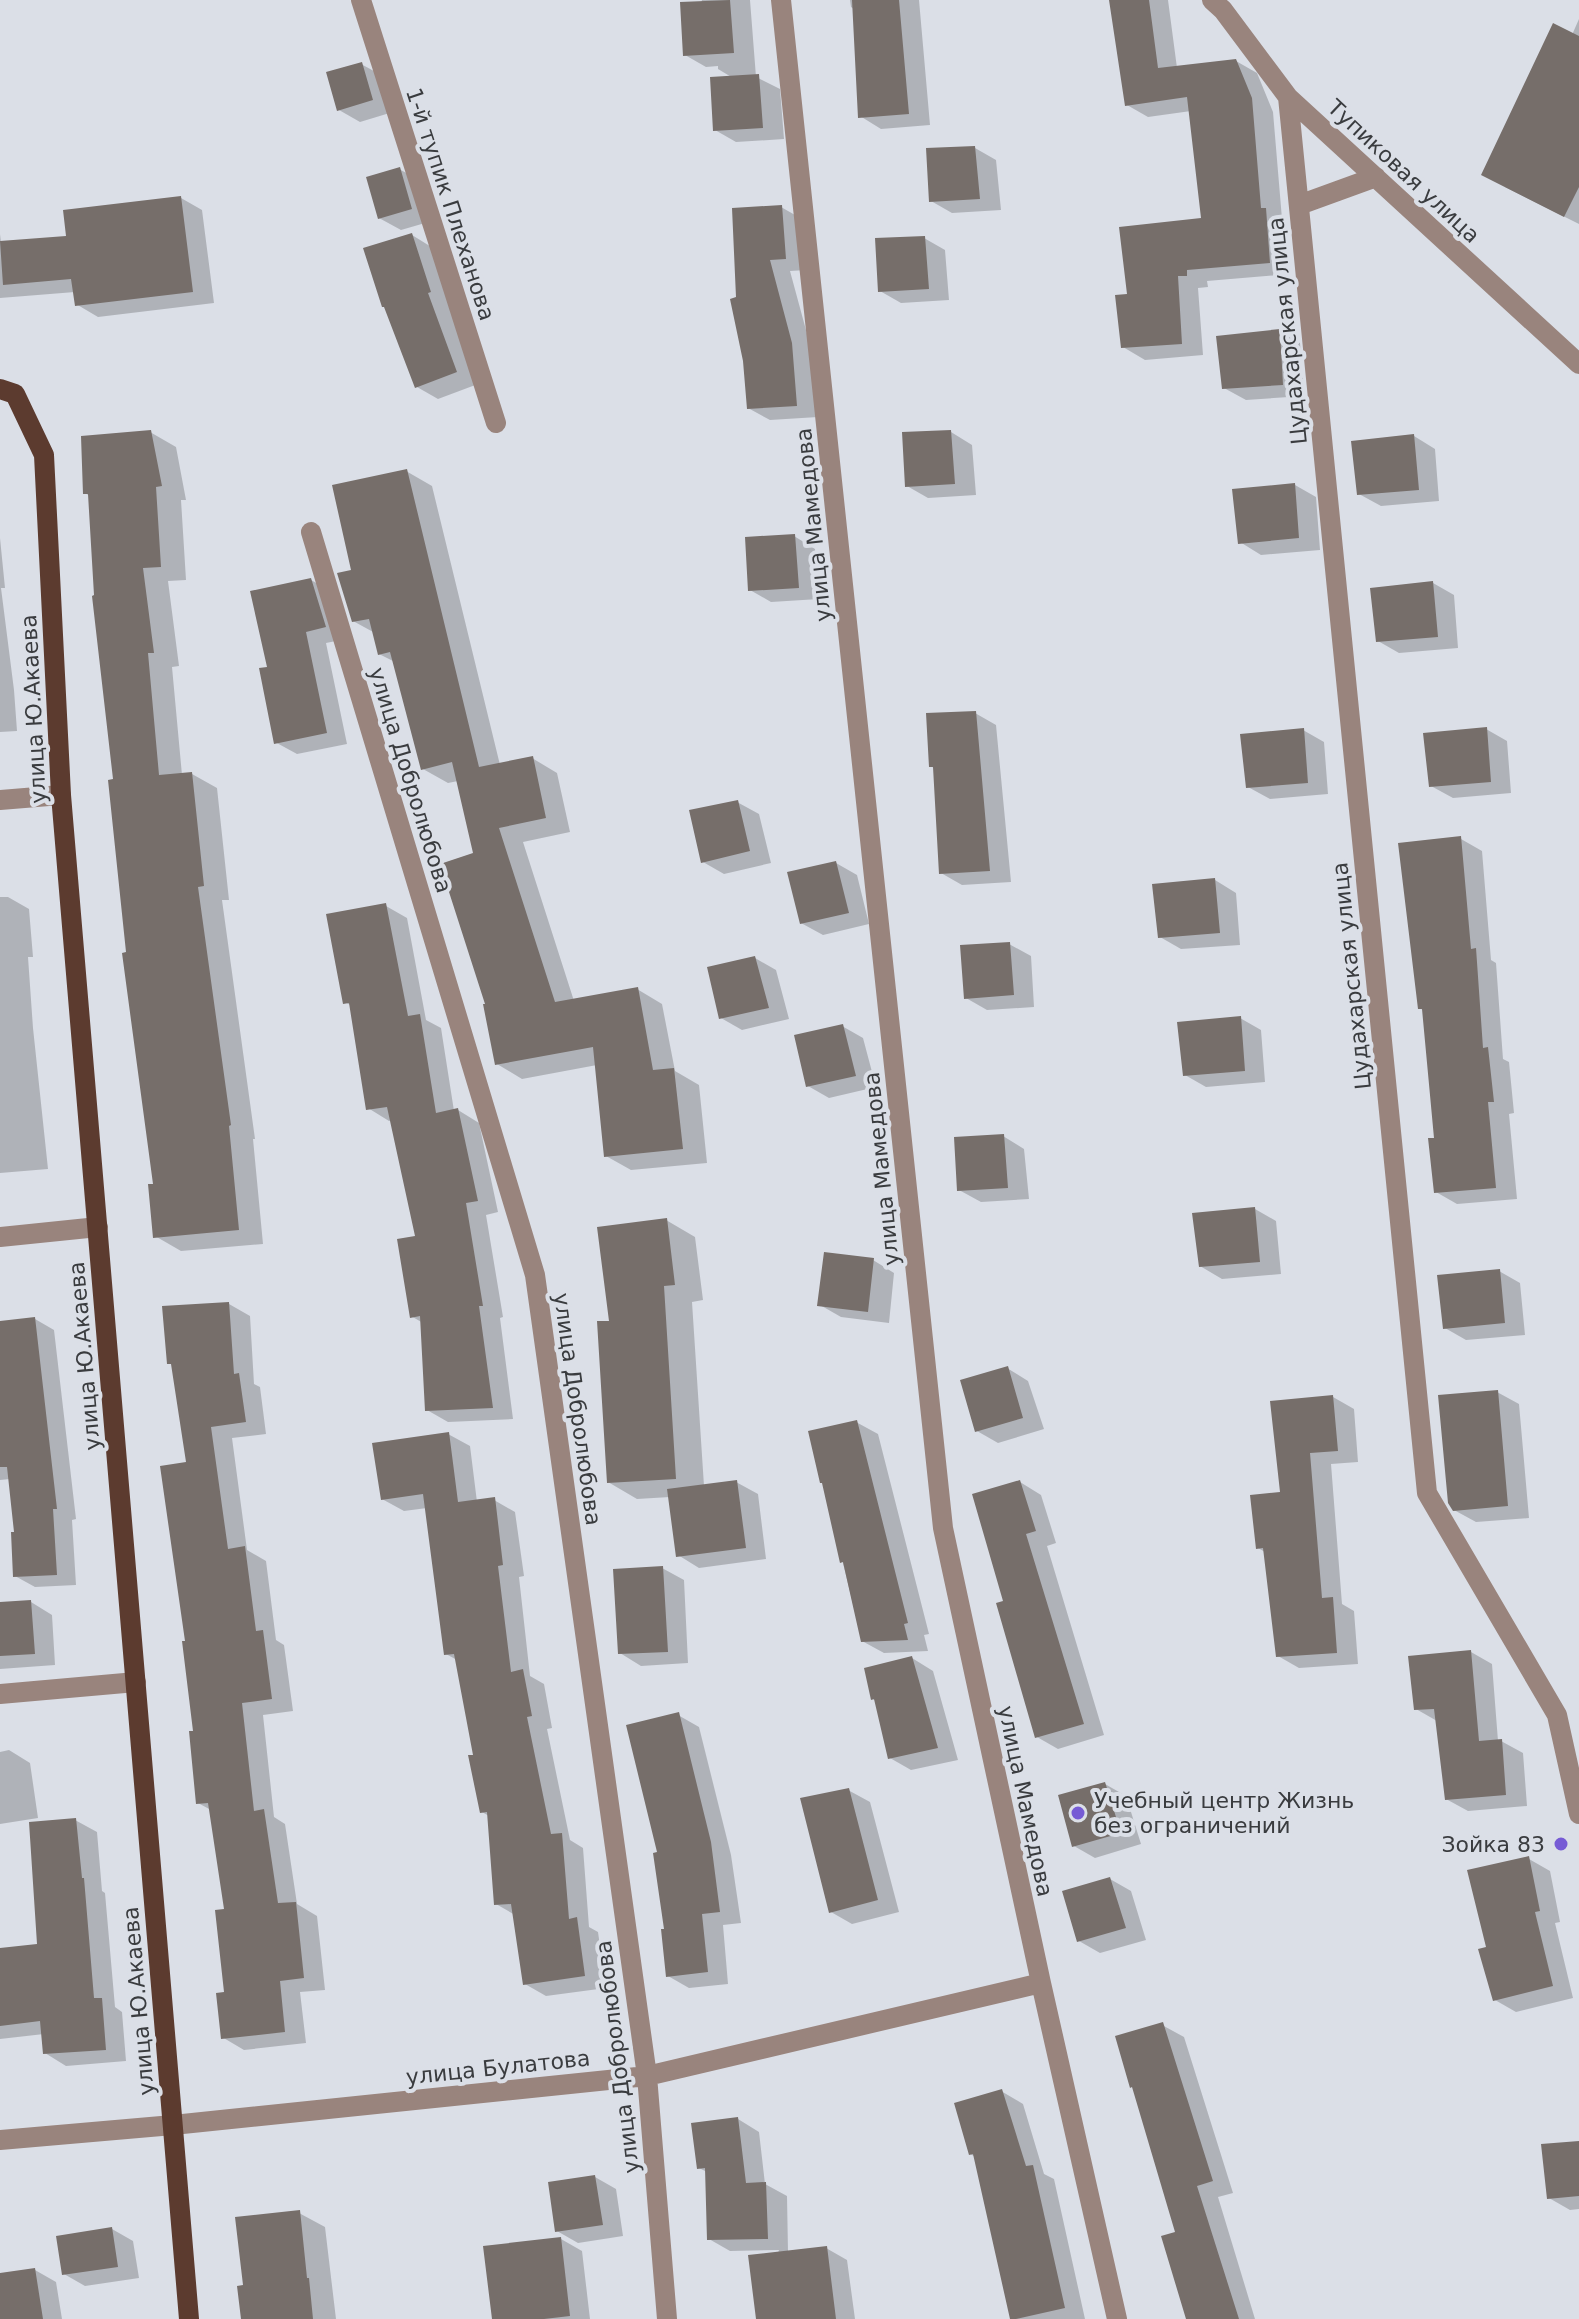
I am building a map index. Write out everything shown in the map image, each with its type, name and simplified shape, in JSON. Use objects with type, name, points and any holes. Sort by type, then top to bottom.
[{"type":"main road","name":"улица Ю.Акаева","points":[[7,391],[44,455],[61,795],[189,2319]]},
{"type":"street","name":"1-й тупик Плеханова","points":[[361,0],[496,423]]},
{"type":"street","name":"улица Мамедова","points":[[781,0],[943,1528],[1117,2319]]},
{"type":"street","name":"Тупиковая улица","points":[[1221,3],[1288,97],[1578,362]]},
{"type":"street","name":"Цудахарская улица","points":[[1288,97],[1427,1493],[1557,1715],[1579,1814]]},
{"type":"street","points":[[1299,205],[1376,177]]},
{"type":"street","name":"улица Добролюбова","points":[[311,532],[535,1275],[647,2076],[667,2319]]},
{"type":"street","points":[[0,800],[61,795]]},
{"type":"street","points":[[0,1237],[98,1227]]},
{"type":"street","points":[[0,1694],[136,1682]]},
{"type":"street","name":"улица Булатова","points":[[0,2140],[647,2076],[1041,1983]]},
{"type":"building","points":[[730,0],[734,53],[683,56],[680,2]]},
{"type":"building","points":[[852,0],[899,0],[909,114],[858,118]]},
{"type":"building","points":[[1109,0],[1149,0],[1158,68],[1236,59],[1252,98],[1261,208],[1266,208],[1270,263],[1187,270],[1187,276],[1178,276],[1182,344],[1121,348],[1115,295],[1127,294],[1119,227],[1201,218],[1187,97],[1125,106]]},
{"type":"building","points":[[1553,23],[1579,36],[1579,187],[1564,217],[1481,175]]},
{"type":"building","points":[[362,62],[373,100],[337,111],[326,72]]},
{"type":"building","points":[[759,74],[763,128],[713,131],[710,77]]},
{"type":"building","points":[[975,146],[980,199],[929,202],[926,148]]},
{"type":"building","points":[[400,167],[412,209],[378,219],[366,177]]},
{"type":"building","points":[[181,196],[193,292],[75,306],[71,279],[3,285],[0,241],[66,236],[63,210]]},
{"type":"building","points":[[782,205],[786,259],[770,260],[792,343],[797,406],[747,409],[743,361],[730,299],[736,297],[732,208]]},
{"type":"building","points":[[412,233],[431,292],[428,293],[457,372],[415,388],[382,307],[363,248]]},
{"type":"building","points":[[925,236],[929,289],[878,292],[875,238]]},
{"type":"building","points":[[1280,329],[1283,385],[1222,389],[1216,336]]},
{"type":"building","points":[[151,430],[162,486],[156,487],[161,567],[143,568],[154,653],[148,653],[159,775],[192,772],[204,886],[198,887],[231,1125],[239,1230],[153,1238],[148,1184],[153,1184],[122,953],[126,952],[108,780],[113,779],[92,596],[88,494],[83,494],[81,436]]},
{"type":"building","points":[[951,430],[955,484],[905,487],[902,432]]},
{"type":"building","points":[[1414,434],[1419,490],[1357,495],[1351,441]]},
{"type":"building","points":[[407,469],[479,767],[533,756],[546,818],[499,828],[555,1002],[638,987],[653,1070],[674,1068],[683,1149],[604,1157],[593,1047],[495,1065],[485,1004],[440,864],[473,853],[452,762],[421,770],[390,652],[378,655],[369,619],[352,622],[337,573],[351,570],[332,485]]},
{"type":"building","points":[[1295,483],[1299,538],[1238,544],[1232,489]]},
{"type":"building","points":[[795,534],[799,588],[748,591],[745,537]]},
{"type":"building","points":[[311,578],[326,627],[306,632],[327,733],[274,744],[259,668],[267,667],[250,591]]},
{"type":"building","points":[[1433,581],[1438,637],[1376,642],[1370,588]]},
{"type":"building","points":[[976,711],[990,871],[939,874],[933,767],[929,767],[926,713]]},
{"type":"building","points":[[1487,727],[1491,782],[1429,787],[1423,733]]},
{"type":"building","points":[[1304,728],[1308,783],[1246,788],[1240,734]]},
{"type":"building","points":[[738,800],[750,851],[701,863],[689,810]]},
{"type":"building","points":[[1461,836],[1471,949],[1476,948],[1483,1048],[1488,1047],[1494,1102],[1488,1102],[1496,1188],[1434,1193],[1428,1138],[1434,1138],[1422,1009],[1418,1009],[1398,843]]},
{"type":"building","points":[[836,861],[849,913],[800,924],[787,872]]},
{"type":"building","points":[[1215,878],[1220,933],[1158,938],[1152,884]]},
{"type":"building","points":[[386,903],[408,1016],[420,1014],[436,1113],[458,1108],[478,1201],[466,1203],[483,1306],[479,1306],[493,1408],[425,1411],[420,1316],[410,1318],[397,1239],[415,1236],[387,1107],[366,1110],[349,1003],[343,1004],[326,914]]},
{"type":"building","points":[[1010,942],[1014,995],[964,999],[960,945]]},
{"type":"building","points":[[755,956],[769,1008],[719,1019],[707,967]]},
{"type":"building","points":[[1241,1016],[1245,1071],[1183,1076],[1177,1022]]},
{"type":"building","points":[[843,1024],[856,1076],[806,1087],[794,1035]]},
{"type":"building","points":[[1004,1134],[1008,1188],[957,1191],[954,1137]]},
{"type":"building","points":[[1255,1207],[1260,1262],[1199,1267],[1192,1213]]},
{"type":"building","points":[[667,1218],[675,1285],[664,1286],[676,1479],[607,1483],[597,1321],[609,1321],[597,1227]]},
{"type":"building","points":[[824,1252],[874,1258],[868,1312],[817,1306]]},
{"type":"building","points":[[1500,1269],[1505,1323],[1443,1329],[1437,1275]]},
{"type":"building","points":[[229,1302],[234,1374],[239,1373],[246,1422],[211,1427],[228,1549],[245,1546],[256,1631],[263,1630],[272,1699],[242,1703],[254,1811],[264,1809],[278,1903],[296,1902],[304,1978],[280,1981],[285,2032],[221,2039],[216,1993],[224,1992],[215,1910],[224,1909],[208,1803],[196,1804],[189,1731],[193,1731],[182,1641],[185,1641],[160,1466],[186,1462],[171,1364],[167,1364],[162,1306]]},
{"type":"building","points":[[35,1317],[57,1509],[53,1509],[57,1575],[13,1577],[11,1532],[14,1532],[7,1467],[0,1467],[0,1321]]},
{"type":"building","points":[[1008,1366],[1023,1418],[975,1432],[960,1380]]},
{"type":"building","points":[[1498,1390],[1508,1506],[1453,1511],[1448,1503],[1438,1395]]},
{"type":"building","points":[[1333,1395],[1338,1451],[1310,1453],[1322,1598],[1333,1597],[1337,1653],[1276,1657],[1263,1548],[1256,1549],[1250,1495],[1280,1492],[1270,1401]]},
{"type":"building","points":[[857,1420],[908,1623],[904,1624],[908,1640],[861,1642],[843,1562],[840,1563],[820,1483],[808,1431]]},
{"type":"building","points":[[449,1432],[458,1502],[495,1497],[503,1565],[498,1566],[511,1672],[523,1669],[532,1716],[527,1717],[551,1834],[562,1833],[569,1919],[577,1917],[585,1976],[523,1985],[511,1904],[494,1905],[487,1812],[480,1813],[468,1755],[473,1755],[454,1654],[444,1655],[423,1494],[381,1500],[372,1443]]},
{"type":"building","points":[[737,1480],[746,1548],[676,1557],[667,1489]]},
{"type":"building","points":[[1020,1480],[1036,1531],[1026,1534],[1084,1724],[1035,1738],[996,1603],[1003,1601],[972,1494]]},
{"type":"building","points":[[663,1566],[668,1652],[618,1654],[613,1569]]},
{"type":"building","points":[[31,1600],[35,1654],[0,1656],[0,1602]]},
{"type":"building","points":[[1471,1650],[1479,1741],[1502,1739],[1506,1795],[1445,1800],[1434,1709],[1414,1710],[1408,1656]]},
{"type":"building","points":[[912,1656],[938,1748],[888,1759],[864,1668]]},
{"type":"building","points":[[679,1712],[711,1842],[720,1912],[702,1914],[708,1972],[666,1977],[661,1929],[664,1929],[653,1853],[657,1852],[626,1725]]},
{"type":"building","points":[[1105,1782],[1121,1833],[1072,1847],[1058,1795]]},
{"type":"building","points":[[849,1788],[878,1900],[829,1913],[800,1798]]},
{"type":"building","points":[[76,1818],[94,1998],[102,1998],[106,2050],[43,2054],[40,2021],[0,2026],[0,1948],[37,1944],[29,1822]]},
{"type":"building","points":[[1529,1856],[1540,1911],[1535,1912],[1553,1986],[1493,2001],[1478,1949],[1486,1947],[1467,1870]]},
{"type":"building","points":[[1110,1877],[1126,1928],[1077,1942],[1062,1891]]},
{"type":"building","points":[[1163,2022],[1213,2181],[1197,2186],[1239,2319],[1186,2319],[1161,2236],[1175,2232],[1115,2036]]},
{"type":"building","points":[[1002,2089],[1026,2166],[1033,2165],[1065,2308],[1016,2319],[1010,2319],[973,2154],[969,2155],[954,2103]]},
{"type":"building","points":[[738,2117],[746,2183],[766,2182],[768,2239],[707,2240],[705,2168],[697,2169],[691,2123]]},
{"type":"building","points":[[1579,2141],[1579,2196],[1547,2199],[1541,2144]]},
{"type":"building","points":[[595,2175],[603,2225],[555,2232],[548,2182]]},
{"type":"building","points":[[300,2210],[313,2319],[241,2319],[237,2286],[243,2285],[235,2217]]},
{"type":"building","points":[[112,2227],[118,2267],[62,2275],[56,2236]]},
{"type":"building","points":[[561,2237],[570,2316],[492,2319],[483,2246]]},
{"type":"building","points":[[827,2246],[836,2319],[756,2319],[748,2255]]},
{"type":"building","points":[[35,2268],[43,2319],[0,2319],[0,2273]]},
{"type":"place","name":"Учебный центр Жизнь без ограничений","points":[[1078,1813]]},
{"type":"place","name":"Зойка 83","points":[[1561,1844]]}]
